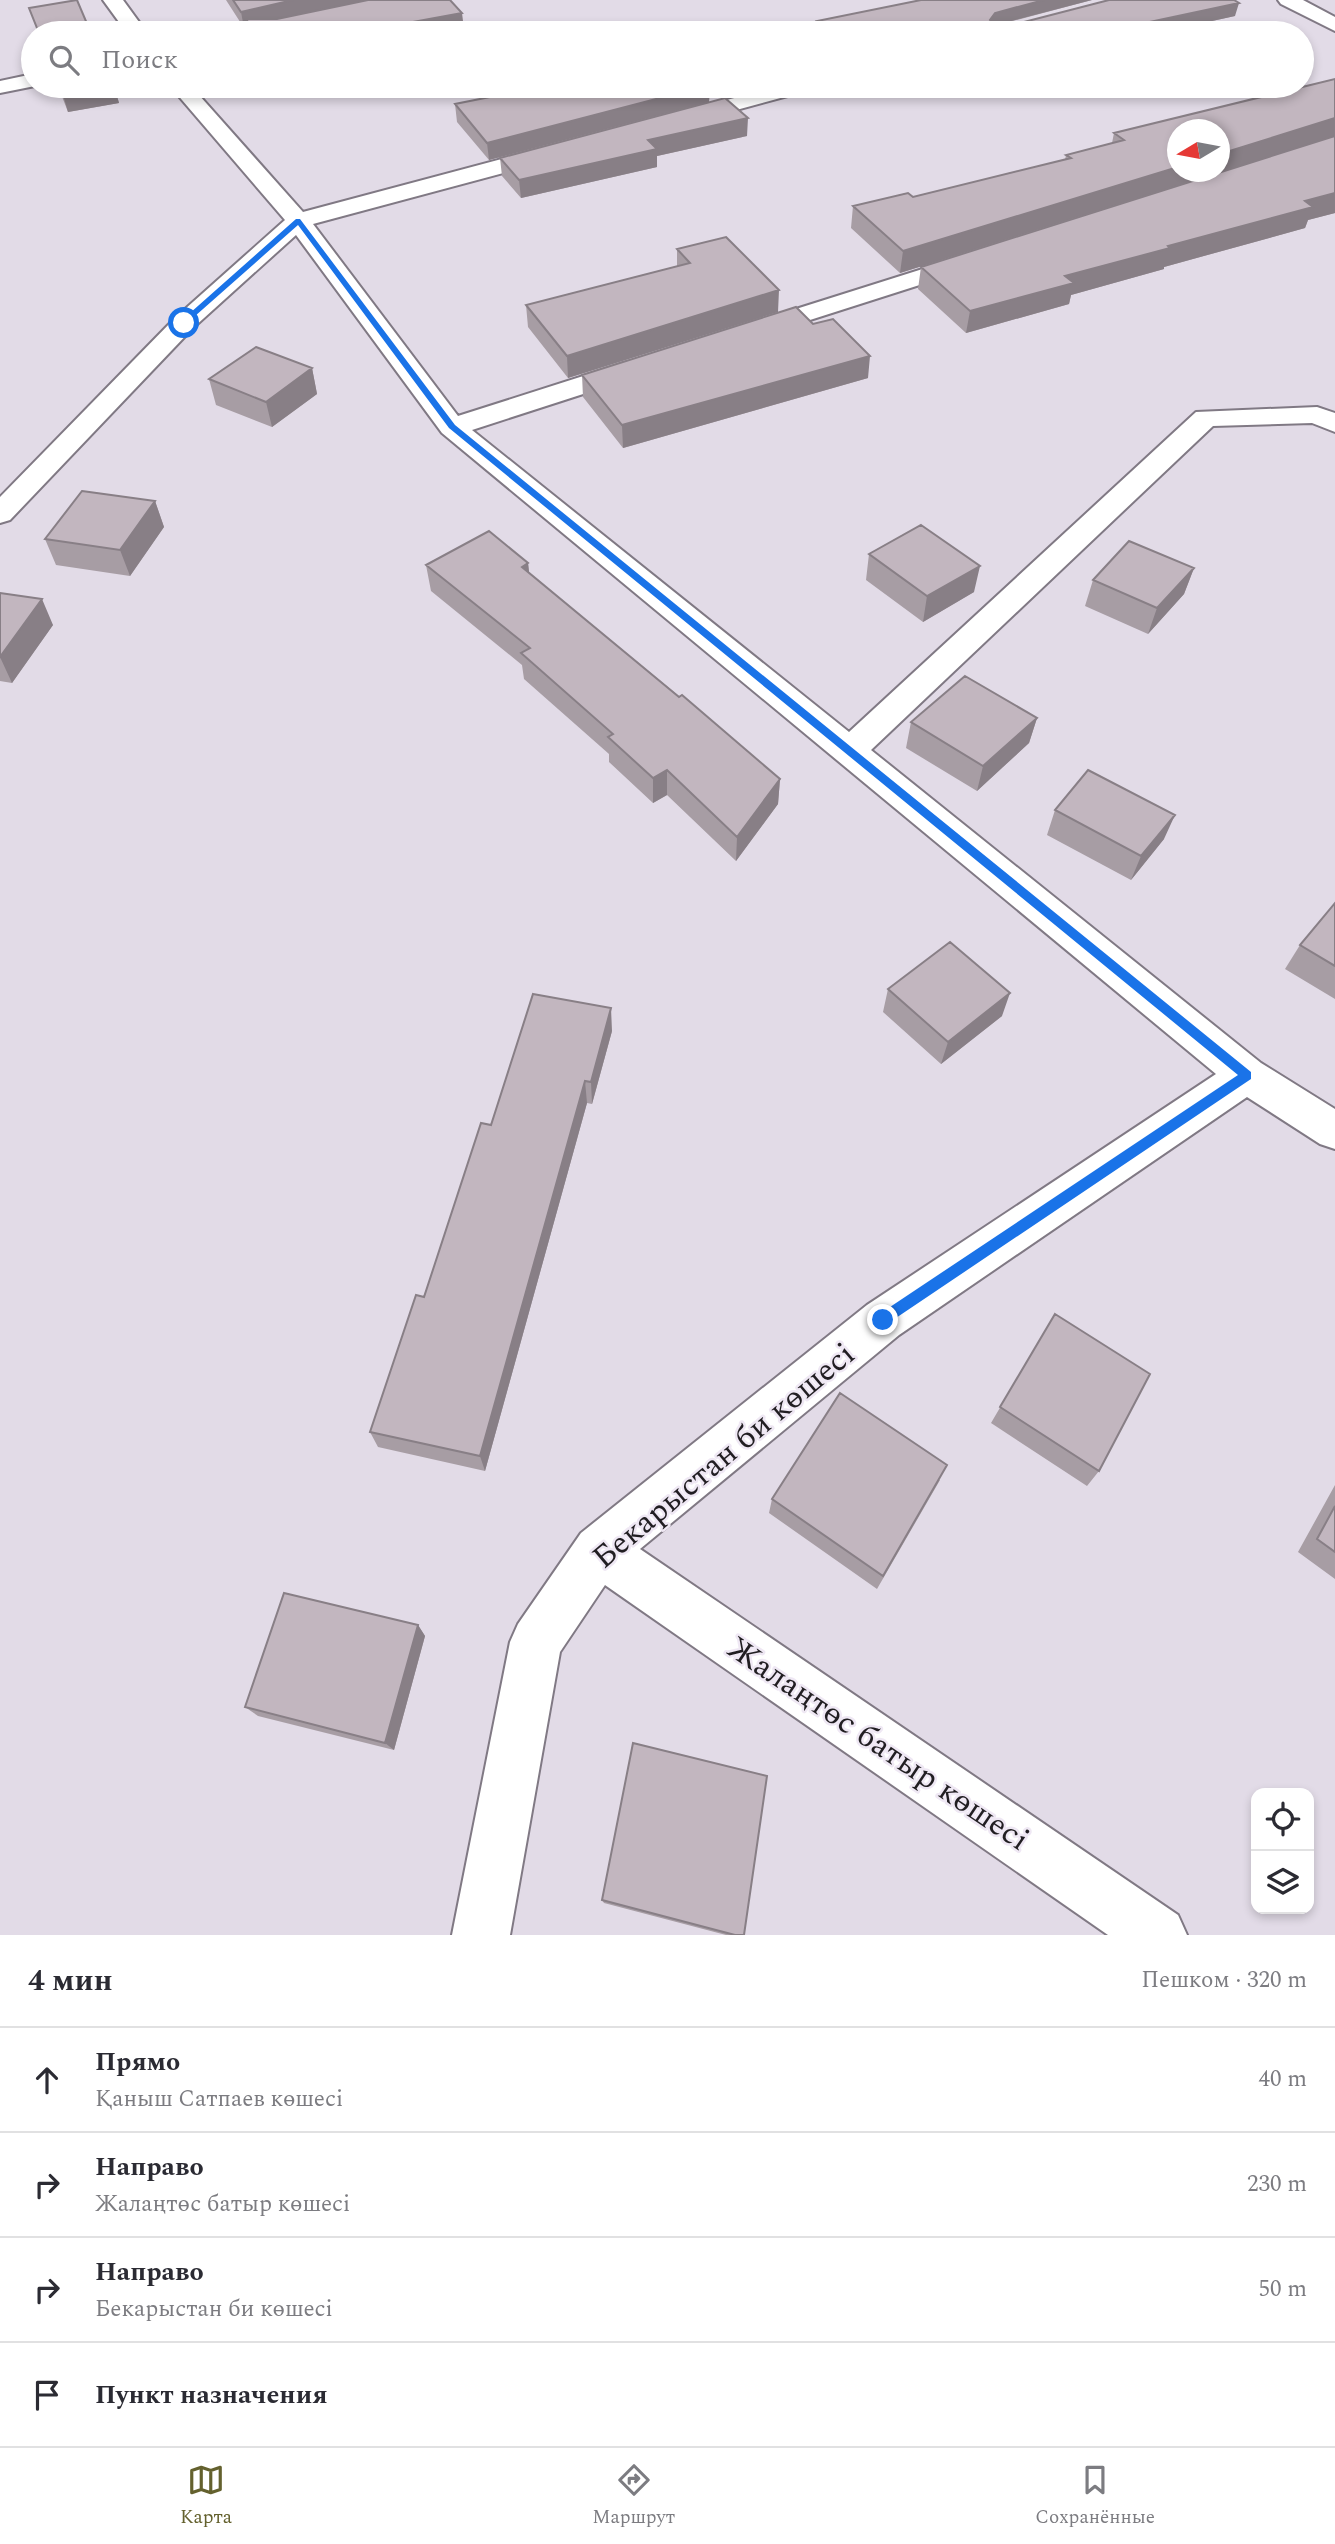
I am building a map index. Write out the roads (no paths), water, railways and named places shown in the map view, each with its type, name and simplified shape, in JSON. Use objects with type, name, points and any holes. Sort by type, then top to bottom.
[{"type":"street","points":[[113,0],[128,21]]},
{"type":"street","points":[[1287,0],[1335,25]]},
{"type":"street","points":[[0,88],[21,83]]},
{"type":"street","points":[[190,98],[298,221],[452,427],[1247,1075],[1335,1131]]},
{"type":"street","points":[[657,125],[758,98]]},
{"type":"street","points":[[0,514],[184,323],[298,221],[577,146]]},
{"type":"street","points":[[729,338],[992,254]]},
{"type":"street","points":[[452,427],[649,364]]},
{"type":"street","points":[[849,751],[1206,418],[1326,419]]},
{"type":"street","name":"Бекарыстан би көшесі","points":[[481,1935],[536,1642],[599,1551],[883,1320],[1247,1075]]},
{"type":"street","name":"Жалаңтөс батыр көшесі","points":[[599,1551],[1158,1935]]}]
